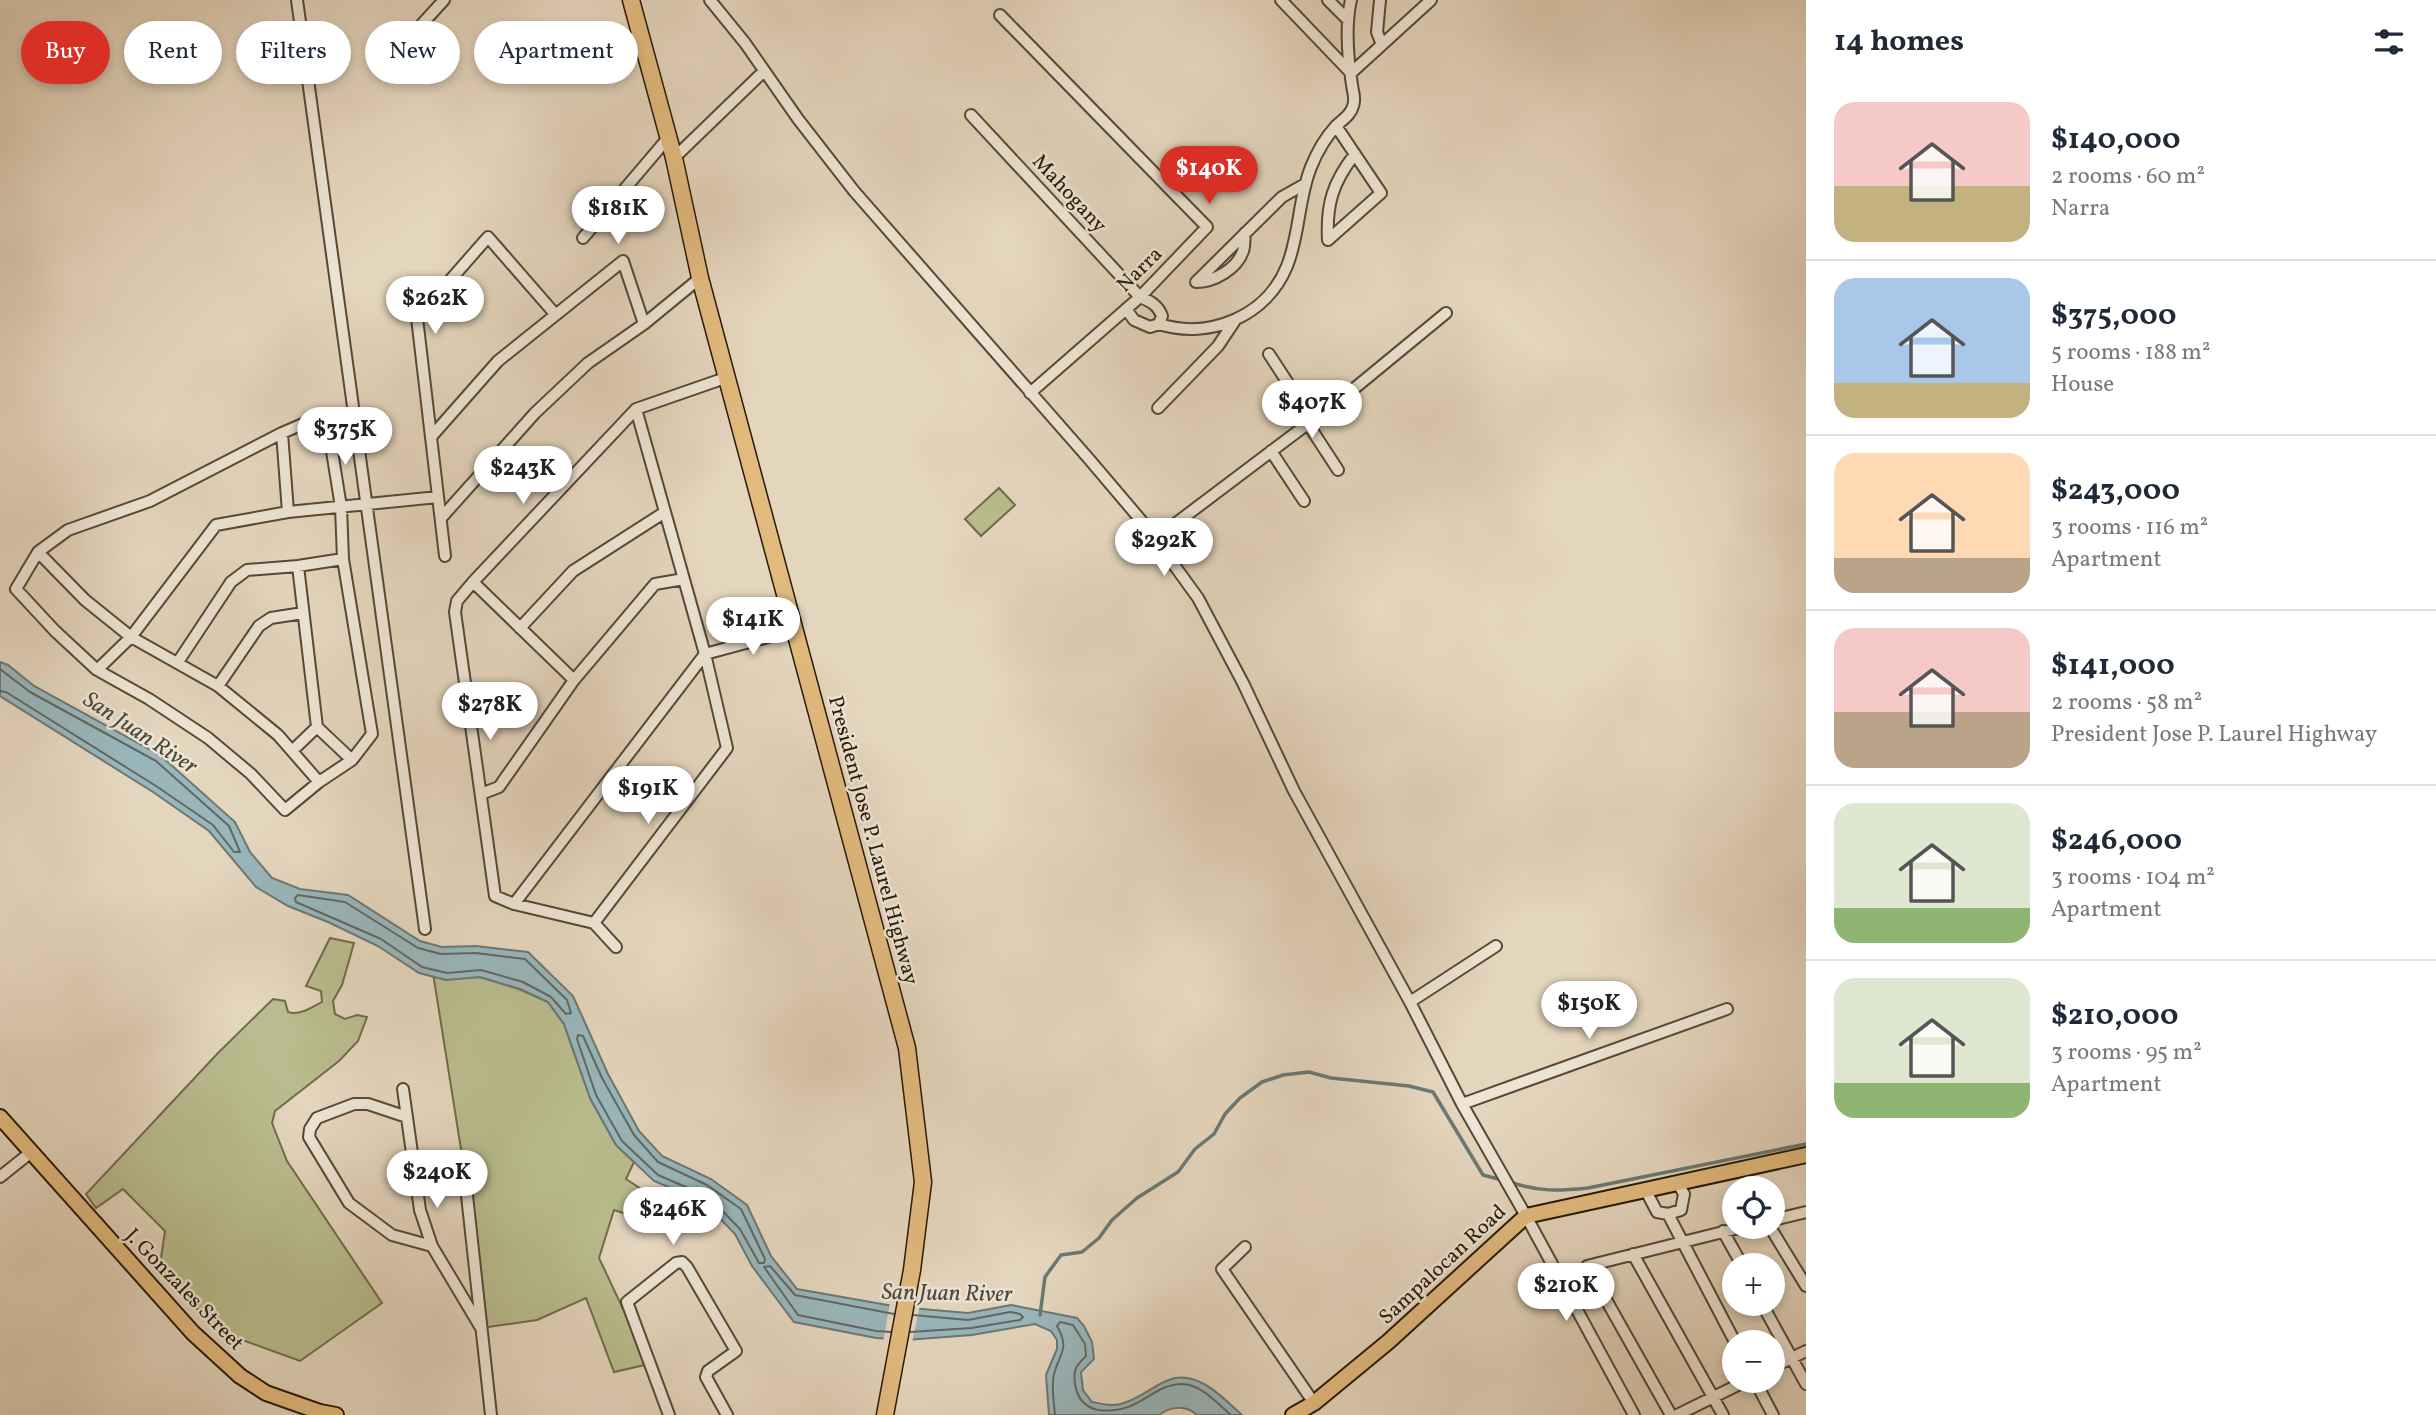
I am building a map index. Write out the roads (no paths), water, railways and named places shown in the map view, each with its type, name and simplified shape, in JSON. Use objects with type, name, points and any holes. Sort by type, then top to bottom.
[{"type":"highway","name":"President Jose P. Laurel Highway","points":[[631,0],[674,158],[700,278],[888,968],[907,1048],[923,1182],[912,1270],[885,1415]]},
{"type":"main road","name":"J. Gonzales Street","points":[[0,1117],[193,1333],[240,1376],[266,1393],[336,1415]]},
{"type":"main road","name":"Sampalocan Road","points":[[1293,1415],[1314,1403],[1388,1342],[1526,1216],[1806,1155]]},
{"type":"street","points":[[297,0],[425,929]]},
{"type":"street","points":[[425,21],[444,0]]},
{"type":"street","points":[[710,0],[855,191],[1090,459],[1155,539],[1198,598],[1294,791],[1410,1002],[1462,1104],[1634,1415]]},
{"type":"street","points":[[1280,0],[1351,73]]},
{"type":"street","points":[[1328,0],[1348,20]]},
{"type":"street","points":[[1140,297],[1153,302],[1160,310],[1161,320],[1170,328],[1191,329],[1234,322],[1259,305],[1276,288],[1293,245],[1305,184],[1323,142],[1353,108],[1355,98],[1348,20],[1351,0]]},
{"type":"street","points":[[1380,0],[1377,32],[1382,45]]},
{"type":"street","points":[[1351,73],[1431,0]]},
{"type":"street","name":"Narra","points":[[1000,15],[1207,227],[1140,297],[1030,393]]},
{"type":"street","points":[[674,158],[764,71]]},
{"type":"street","name":"Mahogany","points":[[971,115],[1140,297]]},
{"type":"street","points":[[1336,126],[1355,154],[1381,193],[1328,240],[1330,197],[1341,172],[1355,154]]},
{"type":"street","points":[[583,238],[668,138]]},
{"type":"street","points":[[1245,233],[1243,253],[1230,269],[1209,282],[1196,282],[1245,233],[1282,197],[1305,184]]},
{"type":"street","points":[[445,556],[417,318],[488,237],[555,314]]},
{"type":"street","points":[[431,437],[498,361],[623,261],[644,324]]},
{"type":"street","points":[[442,517],[535,413],[588,363],[644,324],[700,278]]},
{"type":"street","points":[[1126,309],[1134,320],[1143,325],[1150,327],[1161,320]]},
{"type":"street","points":[[1155,539],[1350,392],[1447,313]]},
{"type":"street","points":[[1158,408],[1218,346],[1234,322]]},
{"type":"street","points":[[1269,354],[1338,470]]},
{"type":"street","points":[[616,947],[594,923],[514,904],[495,896],[455,612],[457,601],[636,409],[728,377]]},
{"type":"street","points":[[594,923],[727,748],[705,654],[636,409]]},
{"type":"street","points":[[326,414],[341,507],[343,559],[372,734],[352,760],[319,782],[285,810],[251,774],[208,738],[149,699],[97,670],[55,631],[16,589],[38,552],[68,530],[150,501],[282,433],[326,414]]},
{"type":"street","points":[[282,433],[288,512]]},
{"type":"street","points":[[1271,451],[1304,501]]},
{"type":"street","points":[[97,670],[131,637],[216,525],[288,512],[438,497]]},
{"type":"street","points":[[520,628],[573,571],[665,512]]},
{"type":"street","points":[[38,552],[85,600],[131,637],[218,686],[278,735],[319,782]]},
{"type":"street","points":[[178,662],[231,582],[247,570],[343,559]]},
{"type":"street","points":[[298,566],[317,727],[352,760]]},
{"type":"street","points":[[481,794],[499,787],[574,680],[655,584],[684,579]]},
{"type":"street","points":[[473,582],[574,680]]},
{"type":"street","points":[[218,686],[259,626],[271,618],[303,613]]},
{"type":"street","points":[[514,904],[705,654],[794,629]]},
{"type":"street","points":[[292,751],[317,727]]},
{"type":"street","points":[[1410,1002],[1496,946]]},
{"type":"street","points":[[1462,1104],[1727,1009]]},
{"type":"street","points":[[403,1089],[420,1210],[432,1246],[481,1328]]},
{"type":"street","points":[[407,1117],[368,1104],[354,1104],[317,1118],[310,1129],[309,1137],[349,1203],[391,1235],[432,1246]]},
{"type":"street","points":[[0,1177],[30,1153]]},
{"type":"street","points":[[464,1168],[491,1415]]},
{"type":"street","points":[[1645,1189],[1657,1212],[1668,1214],[1681,1210],[1684,1194],[1677,1182]]},
{"type":"street","points":[[1785,1217],[1806,1212]]},
{"type":"street","points":[[1668,1214],[1729,1330]]},
{"type":"street","points":[[1671,1415],[1587,1266],[1722,1231]]},
{"type":"street","points":[[1777,1239],[1806,1286]]},
{"type":"street","points":[[1245,1247],[1222,1269],[1314,1403]]},
{"type":"street","points":[[1633,1254],[1723,1415]]},
{"type":"street","points":[[1793,1265],[1806,1261]]},
{"type":"street","points":[[669,1415],[627,1302],[677,1263],[682,1262],[687,1266],[736,1351],[708,1371],[706,1377],[727,1415]]},
{"type":"street","points":[[1769,1316],[1806,1384]]},
{"type":"street","points":[[1785,1360],[1806,1351]]},
{"type":"street","points":[[1677,1415],[1722,1393]]},
{"type":"street","points":[[1761,1393],[1773,1415]]},
{"type":"water","points":[[0,662],[8,665],[34,686],[160,755],[235,822],[250,852],[272,878],[300,889],[348,895],[420,941],[442,947],[476,946],[528,952],[573,996],[608,1074],[639,1131],[662,1156],[711,1179],[747,1205],[771,1256],[797,1289],[899,1307],[968,1313],[1011,1305],[1077,1318],[1092,1342],[1094,1359],[1081,1372],[1083,1390],[1092,1402],[1120,1404],[1135,1399],[1171,1379],[1181,1378],[1192,1379],[1209,1387],[1242,1415],[1197,1415],[1178,1408],[1159,1415],[1049,1415],[1046,1375],[1057,1349],[1057,1340],[1051,1331],[1035,1324],[972,1335],[906,1340],[876,1338],[794,1322],[752,1266],[735,1234],[704,1202],[654,1181],[616,1145],[590,1098],[564,1024],[548,1002],[520,989],[480,977],[446,980],[419,973],[378,946],[288,906],[256,887],[209,831],[153,792],[0,696]]},
{"type":"waterway","points":[[1040,1315],[1045,1277],[1061,1255],[1082,1252],[1137,1198],[1178,1172],[1195,1149],[1214,1134],[1225,1114],[1240,1098],[1262,1082],[1283,1075],[1309,1072],[1331,1078],[1409,1086],[1433,1092],[1483,1175],[1502,1180]]},
{"type":"waterway","points":[[1510,1182],[1549,1190],[1588,1188],[1806,1144]]},
{"type":"water label","name":"San Juan River","points":[[141,732]]},
{"type":"water label","name":"San Juan River","points":[[947,1292]]}]
